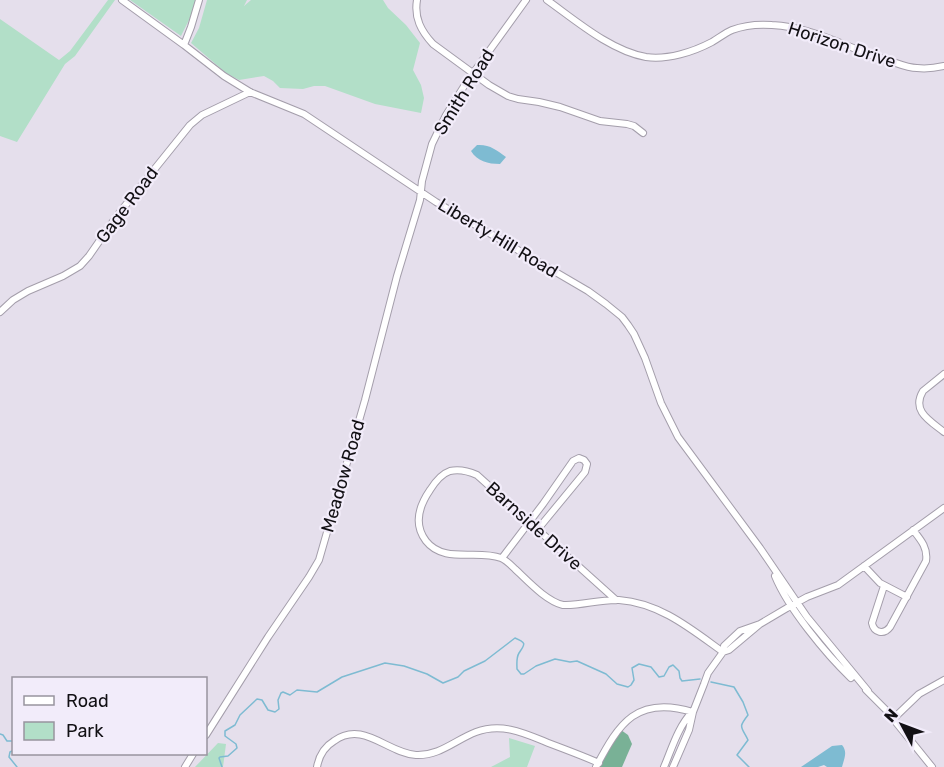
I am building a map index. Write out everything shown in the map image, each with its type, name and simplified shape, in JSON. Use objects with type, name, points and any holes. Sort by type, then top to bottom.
[{"type":"street","name":"Liberty Hill Road","points":[[122,0],[224,76],[250,92],[304,114],[466,220],[588,291],[622,317],[634,334],[661,403],[678,437],[760,548],[775,572],[780,587],[839,666],[886,710],[933,767]]},
{"type":"street","points":[[184,45],[192,27],[199,0]]},
{"type":"street","points":[[417,0],[417,16],[425,36],[498,90],[518,99],[560,107],[600,121],[634,126],[643,133]]},
{"type":"street","name":"Smith Road","points":[[422,192],[422,181],[432,144],[447,115],[526,0]]},
{"type":"street","name":"Horizon Drive","points":[[547,0],[622,49],[647,57],[681,54],[695,50],[743,26],[771,25],[802,30],[915,68],[944,66]]},
{"type":"street","name":"Gage Road","points":[[0,312],[28,291],[80,266],[190,125],[202,115],[250,92]]},
{"type":"street","name":"Meadow Road","points":[[207,733],[319,560],[422,192]]},
{"type":"street","points":[[944,374],[923,391],[919,403],[923,415],[944,432]]},
{"type":"street","points":[[538,529],[585,472],[587,467],[584,460],[579,458],[573,461],[502,558],[557,604],[616,600],[642,604],[667,613],[723,652]]},
{"type":"street","name":"Barnside Drive","points":[[502,558],[449,554],[430,545],[421,532],[418,516],[423,501],[434,483],[442,476],[451,471],[462,470],[481,478],[616,600]]},
{"type":"street","points":[[673,767],[689,730],[693,712],[708,673],[723,652],[729,650],[760,624],[794,604],[832,589],[944,508]]},
{"type":"street","points":[[884,586],[872,620],[872,626],[876,631],[882,633],[888,630],[924,566],[927,556],[922,541],[912,530]]},
{"type":"street","points":[[864,566],[884,586],[907,597]]},
{"type":"street","points":[[893,719],[919,694],[944,680]]},
{"type":"street","points":[[316,767],[327,746],[338,738],[351,734],[364,735],[398,750],[417,755],[437,752],[472,734],[498,728],[521,732],[598,765],[617,730],[632,716],[641,711],[659,707],[675,707],[693,712]]},
{"type":"street","points":[[664,767],[682,726],[693,712]]},
{"type":"green space","points":[[108,0],[115,0],[75,56],[65,64],[17,142],[0,136],[0,19],[59,60],[70,51]]},
{"type":"green space","points":[[130,0],[196,0],[181,36]]},
{"type":"green space","points":[[207,0],[247,0],[244,6],[251,0],[383,0],[420,43],[413,70],[421,85],[424,98],[421,113],[375,104],[325,86],[303,89],[280,88],[264,76],[239,80],[226,73],[191,43],[199,28]]},
{"type":"green space","points":[[621,730],[628,735],[632,744],[622,767],[599,767],[612,742]]},
{"type":"green space","points":[[509,738],[535,746],[527,767],[491,767],[510,757]]},
{"type":"green space","points":[[218,743],[226,744],[223,767],[195,767]]},
{"type":"water","points":[[477,145],[489,147],[506,157],[500,164],[483,161],[471,151]]},
{"type":"water","points":[[842,745],[845,753],[842,767],[824,765],[801,767],[832,746]]},
{"type":"waterway","points":[[222,767],[219,758],[228,756],[237,748],[236,744],[225,736],[225,731],[235,725],[240,715],[257,699],[262,700],[268,710],[275,712],[279,709],[278,700],[283,692],[290,695],[297,690],[317,692],[342,677],[385,663],[404,666],[427,674],[443,683],[485,661],[515,638],[524,644],[517,659],[517,669],[521,674],[555,659],[577,661],[606,674],[617,684],[628,687],[634,680],[632,668],[639,664],[651,667],[659,677],[664,676],[669,667],[673,665],[679,671],[682,681],[700,679]]},
{"type":"waterway","points":[[711,682],[734,687],[743,702],[748,715],[742,727],[748,740],[737,755],[749,767]]},
{"type":"waterway","points":[[0,734],[7,741],[12,741]]},
{"type":"waterway","points":[[12,751],[9,757],[17,767]]}]
